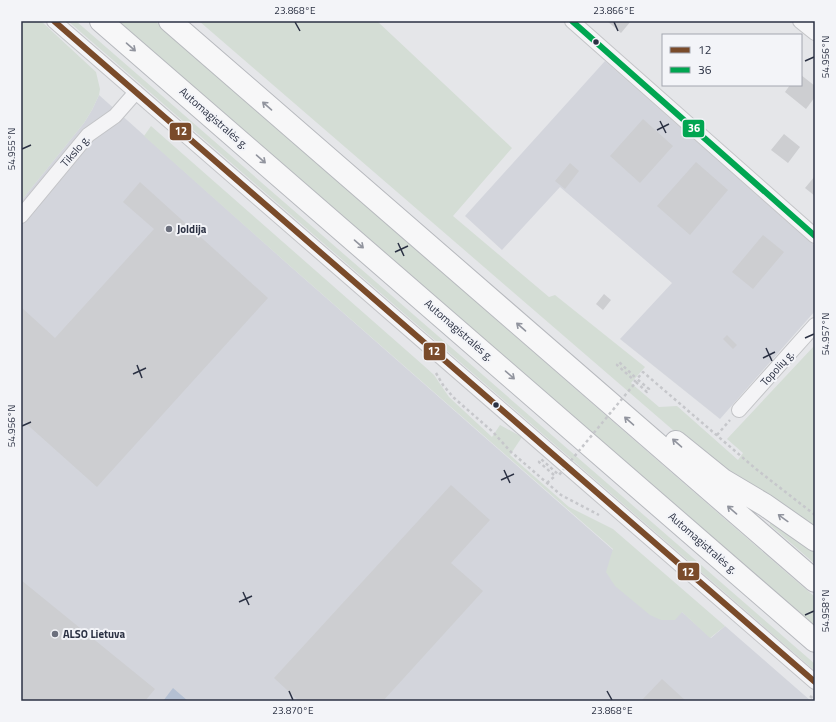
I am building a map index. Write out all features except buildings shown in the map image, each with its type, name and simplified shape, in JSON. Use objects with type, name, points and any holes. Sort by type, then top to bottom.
[{"type":"highway","name":"Automagistralės g.","points":[[101,21],[815,640]]},
{"type":"highway","points":[[170,21],[815,581]]},
{"type":"highway","points":[[297,132],[342,155],[547,329],[695,458],[723,480],[765,505],[815,540]]},
{"type":"street","points":[[54,21],[815,682]]},
{"type":"street","points":[[572,21],[815,236]]},
{"type":"street","points":[[800,21],[815,33]]},
{"type":"street","name":"Tikslo g.","points":[[21,216],[88,135],[115,116],[136,92]]},
{"type":"street","name":"Topolių g.","points":[[739,410],[815,325]]},
{"type":"path","points":[[636,380],[617,365],[619,362],[636,380],[647,392],[649,390],[636,380]]},
{"type":"path","points":[[547,483],[554,475],[539,462],[541,459],[558,475],[643,372],[717,434],[756,470],[815,515]]},
{"type":"path","points":[[717,434],[739,410]]},
{"type":"shaded area","points":[[21,21],[41,21],[96,72],[100,89],[99,95],[92,110],[84,123],[21,201]]},
{"type":"shaded area","points":[[68,21],[76,21],[815,664],[815,671]]},
{"type":"shaded area","points":[[117,21],[155,21],[815,597],[815,628]]},
{"type":"shaded area","points":[[199,21],[377,21],[512,148],[453,216],[549,297],[555,295],[645,367],[631,383],[659,407],[677,406],[738,460],[743,453],[727,439],[815,345],[815,532],[681,437]]},
{"type":"shaded area","points":[[605,61],[815,246],[815,311],[720,419],[620,339],[672,283],[560,187],[502,250],[465,216]]},
{"type":"shaded area","points":[[99,95],[711,638],[725,626],[811,701],[21,701],[21,201],[84,123]]},
{"type":"shaded area","points":[[151,126],[434,375],[449,397],[492,437],[500,425],[522,437],[510,455],[569,507],[613,529],[725,626],[710,638],[682,612],[675,620],[661,620],[650,615],[615,586],[606,572],[613,549],[144,136]]},
{"type":"shaded area","points":[[770,522],[781,525],[815,553],[815,564],[770,525]]},
{"type":"water","points":[[173,688],[188,701],[163,701]]},
{"type":"transit line","name":"12","points":[[54,21],[815,682]]},
{"type":"transit line","name":"36","points":[[572,21],[815,236]]},
{"type":"place","name":"Joldija","points":[[169,229]]},
{"type":"place","name":"ALSO Lietuva","points":[[55,634]]}]
